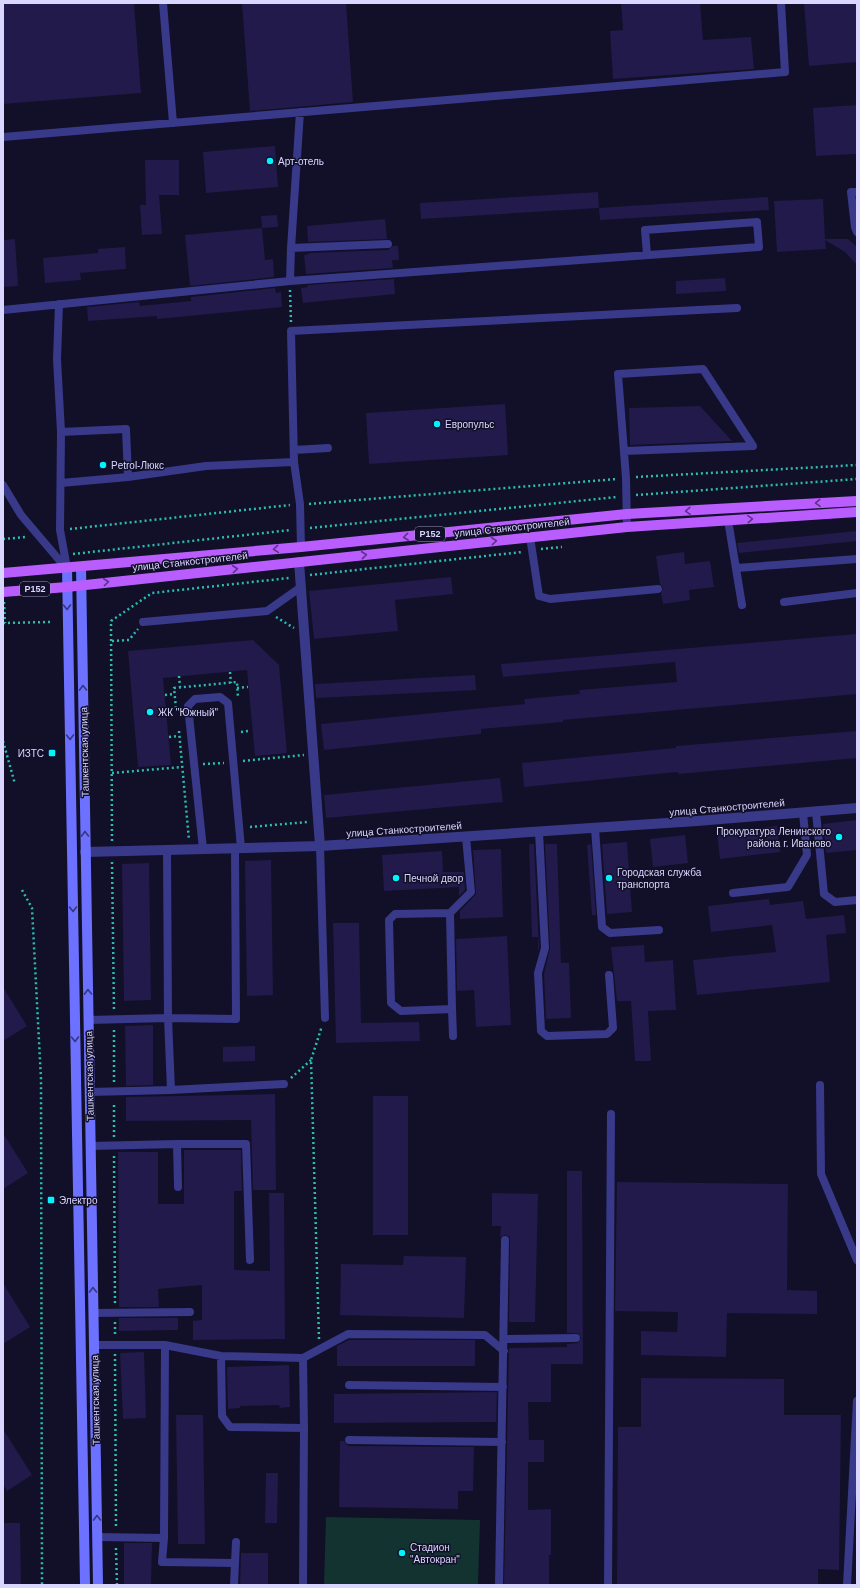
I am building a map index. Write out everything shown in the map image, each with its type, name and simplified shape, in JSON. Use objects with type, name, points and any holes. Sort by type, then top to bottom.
[{"type":"main road","name":"улица Станкостроителей","points":[[3,573],[301,547],[627,514],[857,501]]},
{"type":"main road","name":"улица Станкостроителей","points":[[4,596],[82,585],[627,527],[857,512]]},
{"type":"main road","name":"Ташкентская улица","points":[[82,567],[85,852],[98,1585]]},
{"type":"main road","name":"Ташкентская улица","points":[[67,568],[85,1585]]},
{"type":"main road","name":"улица Станкостроителей","points":[[72,853],[85,852]]},
{"type":"main road","points":[[72,887],[86,887]]},
{"type":"main road","points":[[77,1146],[90,1146]]},
{"type":"street","points":[[299,562],[320,846]]},
{"type":"street","name":"улица Станкостроителей","points":[[85,852],[320,846],[539,832],[857,808]]},
{"type":"lane","points":[[163,3],[173,123]]},
{"type":"lane","points":[[3,137],[785,72],[781,3]]},
{"type":"lane","points":[[290,281],[300,112]]},
{"type":"lane","points":[[857,192],[851,192],[854,227],[857,232]]},
{"type":"lane","points":[[3,310],[290,281],[759,247],[757,222],[646,230],[647,255]]},
{"type":"lane","points":[[291,248],[388,244]]},
{"type":"lane","points":[[59,304],[57,359],[61,432],[60,530],[67,568]]},
{"type":"lane","points":[[301,547],[300,504],[294,462],[291,331],[737,308]]},
{"type":"lane","points":[[624,452],[753,446],[703,369],[618,374],[624,452],[626,478],[627,527]]},
{"type":"lane","points":[[61,432],[126,428],[128,477]]},
{"type":"lane","points":[[294,450],[328,448]]},
{"type":"lane","points":[[61,483],[128,477],[206,466],[294,462]]},
{"type":"lane","points":[[3,485],[21,515],[38,537],[67,568]]},
{"type":"lane","points":[[728,520],[742,605]]},
{"type":"lane","points":[[530,537],[539,596],[550,600],[658,589]]},
{"type":"lane","points":[[736,568],[857,559]]},
{"type":"lane","points":[[143,622],[267,611],[301,582]]},
{"type":"lane","points":[[784,602],[857,593]]},
{"type":"lane","points":[[88,1020],[168,1018],[236,1019],[238,848],[228,702],[220,697],[195,699],[188,706],[203,849]]},
{"type":"lane","points":[[733,893],[788,887],[807,855],[803,812]]},
{"type":"lane","points":[[816,812],[824,894],[834,902],[857,900]]},
{"type":"lane","points":[[595,828],[602,927],[610,933],[659,930]]},
{"type":"lane","points":[[539,832],[545,948],[538,973],[541,1031],[547,1036],[608,1034],[613,1028],[609,975]]},
{"type":"lane","points":[[452,1009],[401,1011],[392,1003],[389,920],[395,914],[450,913],[471,892],[466,837]]},
{"type":"lane","points":[[320,846],[325,1018]]},
{"type":"lane","points":[[167,850],[168,1018],[171,1090]]},
{"type":"lane","points":[[450,913],[453,1036]]},
{"type":"lane","points":[[89,1092],[171,1090],[284,1084]]},
{"type":"lane","points":[[820,1086],[821,1174],[857,1260]]},
{"type":"lane","points":[[608,1585],[611,1114]]},
{"type":"lane","points":[[177,1144],[178,1188]]},
{"type":"lane","points":[[90,1146],[246,1144],[250,1260]]},
{"type":"lane","points":[[499,1585],[505,1240]]},
{"type":"lane","points":[[93,1313],[190,1312]]},
{"type":"lane","points":[[94,1345],[165,1345],[221,1356],[303,1358],[348,1334],[485,1334],[504,1351]]},
{"type":"lane","points":[[504,1339],[576,1338]]},
{"type":"lane","points":[[165,1345],[164,1538],[162,1562],[235,1563]]},
{"type":"lane","points":[[221,1356],[222,1416],[230,1427],[304,1428]]},
{"type":"lane","points":[[303,1358],[303,1585]]},
{"type":"lane","points":[[349,1385],[503,1388]]},
{"type":"lane","points":[[847,1585],[857,1401]]},
{"type":"lane","points":[[349,1440],[502,1442]]},
{"type":"lane","points":[[97,1537],[164,1538]]},
{"type":"lane","points":[[234,1585],[236,1542]]},
{"type":"path","points":[[290,281],[291,331]]},
{"type":"path","points":[[60,530],[300,504],[626,478],[857,465]]},
{"type":"path","points":[[64,555],[627,496],[857,479]]},
{"type":"path","points":[[3,539],[38,537]]},
{"type":"path","points":[[116,1585],[111,622],[152,594],[301,582],[564,547]]},
{"type":"path","points":[[4,596],[4,623],[50,622]]},
{"type":"path","points":[[267,611],[294,628],[304,628]]},
{"type":"path","points":[[112,641],[129,640],[143,622]]},
{"type":"path","points":[[230,672],[230,683]]},
{"type":"path","points":[[179,676],[180,687]]},
{"type":"path","points":[[177,715],[174,688],[237,682]]},
{"type":"path","points":[[237,688],[248,687]]},
{"type":"path","points":[[165,695],[175,694]]},
{"type":"path","points":[[178,729],[190,840]]},
{"type":"path","points":[[241,732],[248,731]]},
{"type":"path","points":[[169,737],[179,736]]},
{"type":"path","points":[[3,742],[15,784]]},
{"type":"path","points":[[250,827],[319,821]]},
{"type":"path","points":[[22,890],[32,908],[41,1079],[42,1585]]},
{"type":"path","points":[[319,1350],[311,1060],[325,1018]]},
{"type":"path","points":[[284,1084],[311,1060]]},
{"type":"green space","name":"Стадион \"Автокран\"","points":[[326,1517],[480,1520],[478,1585],[324,1585]]},
{"type":"building","points":[[3,3],[134,3],[141,93],[3,104]]},
{"type":"building","points":[[242,3],[346,3],[353,102],[250,111]]},
{"type":"building","points":[[621,3],[700,3],[703,40],[751,37],[754,69],[613,79],[610,31],[623,30]]},
{"type":"building","points":[[804,3],[857,3],[857,62],[809,66]]},
{"type":"building","points":[[857,105],[857,154],[816,156],[813,108]]},
{"type":"building","points":[[275,146],[278,187],[206,193],[203,152]]},
{"type":"building","points":[[145,160],[179,160],[179,195],[159,195],[162,234],[142,235],[140,205],[146,205]]},
{"type":"building","points":[[598,192],[599,208],[421,219],[420,203]]},
{"type":"building","points":[[768,197],[769,210],[600,220],[599,208]]},
{"type":"building","points":[[823,199],[825,239],[848,239],[857,247],[857,265],[845,252],[825,240],[826,249],[777,252],[774,201]]},
{"type":"building","points":[[277,215],[278,227],[262,228],[261,216]]},
{"type":"building","points":[[385,219],[387,239],[308,242],[307,226]]},
{"type":"building","points":[[262,228],[265,260],[273,259],[274,277],[190,286],[185,235]]},
{"type":"building","points":[[15,239],[18,286],[3,287],[3,240]]},
{"type":"building","points":[[393,246],[398,246],[399,260],[392,260],[393,268],[306,274],[304,255],[309,253],[388,250]]},
{"type":"building","points":[[125,247],[126,269],[80,273],[81,280],[45,283],[43,258],[98,253],[98,249]]},
{"type":"building","points":[[725,278],[726,291],[676,294],[676,281]]},
{"type":"building","points":[[394,279],[395,294],[303,303],[301,288],[308,287],[307,285]]},
{"type":"building","points":[[275,288],[276,293],[281,292],[282,307],[157,319],[157,316],[88,321],[87,307],[139,302],[140,306],[191,301],[191,297]]},
{"type":"building","name":"Европульс","points":[[505,404],[508,455],[369,464],[366,413]]},
{"type":"building","points":[[700,406],[732,441],[630,445],[629,408]]},
{"type":"building","points":[[857,531],[857,541],[739,553],[737,543]]},
{"type":"building","points":[[684,552],[685,564],[710,561],[714,587],[689,590],[690,600],[663,604],[661,593],[663,588],[660,584],[656,556]]},
{"type":"building","points":[[451,577],[453,594],[395,600],[398,631],[314,639],[309,591]]},
{"type":"building","points":[[857,634],[857,694],[563,720],[563,722],[481,729],[481,734],[324,750],[321,724],[525,704],[524,699],[580,694],[579,690],[677,682],[675,662],[503,677],[501,664]]},
{"type":"building","name":"ЖК \"Южный\"","points":[[253,640],[279,665],[287,753],[255,756],[247,670],[163,678],[171,765],[138,767],[128,651]]},
{"type":"building","points":[[475,675],[476,690],[316,698],[315,684]]},
{"type":"building","points":[[857,731],[857,758],[678,774],[678,772],[524,787],[522,763],[676,748],[676,746]]},
{"type":"building","points":[[500,778],[503,802],[326,818],[324,795]]},
{"type":"building","name":"Прокуратура Ленинского района г. Иваново","points":[[857,820],[857,850],[826,853],[823,824]]},
{"type":"building","points":[[777,826],[780,852],[720,859],[717,833]]},
{"type":"building","points":[[685,835],[688,863],[653,867],[650,839]]},
{"type":"building","name":"Городская служба транспорта","points":[[627,842],[632,912],[607,914],[602,844]]},
{"type":"building","points":[[529,844],[534,844],[539,947],[538,952],[538,937],[532,937]]},
{"type":"building","points":[[545,844],[557,844],[561,963],[569,963],[571,1018],[546,1019],[544,974],[550,948]]},
{"type":"building","points":[[591,844],[596,915],[592,915],[587,845]]},
{"type":"building","points":[[501,849],[503,917],[460,919],[460,911],[476,894],[473,850]]},
{"type":"building","points":[[442,851],[443,872],[464,872],[465,890],[459,896],[459,887],[384,891],[382,855]]},
{"type":"building","points":[[271,860],[273,995],[247,996],[245,861]]},
{"type":"building","points":[[149,863],[151,1000],[124,1001],[122,864]]},
{"type":"building","points":[[769,899],[770,905],[803,901],[806,919],[844,915],[846,933],[826,935],[830,982],[697,995],[693,960],[776,952],[772,925],[711,932],[708,906]]},
{"type":"building","points":[[333,923],[359,923],[361,1023],[419,1022],[420,1041],[336,1043]]},
{"type":"building","points":[[507,936],[511,1025],[476,1027],[474,990],[457,991],[456,939]]},
{"type":"building","points":[[644,945],[645,962],[673,960],[676,1010],[648,1011],[651,1061],[635,1061],[631,1001],[617,1001],[611,947]]},
{"type":"building","points":[[3,987],[27,1026],[3,1041]]},
{"type":"building","points":[[153,1025],[153,1085],[126,1086],[125,1026]]},
{"type":"building","points":[[255,1046],[255,1061],[223,1062],[223,1047]]},
{"type":"building","points":[[275,1094],[276,1190],[253,1190],[251,1120],[126,1121],[126,1097]]},
{"type":"building","points":[[373,1096],[408,1096],[408,1235],[373,1235]]},
{"type":"building","points":[[3,1133],[28,1173],[3,1189]]},
{"type":"building","points":[[184,1150],[241,1150],[242,1191],[234,1191],[234,1270],[270,1271],[269,1193],[284,1193],[285,1339],[193,1340],[193,1321],[202,1320],[202,1285],[158,1289],[159,1307],[119,1307],[118,1152],[158,1152],[158,1204],[184,1204]]},
{"type":"building","points":[[567,1171],[582,1171],[583,1364],[551,1364],[551,1402],[528,1402],[529,1440],[544,1440],[544,1462],[528,1462],[528,1510],[551,1509],[551,1555],[549,1555],[549,1585],[504,1585],[509,1348],[567,1347],[567,1344],[578,1343],[581,1338],[578,1333],[567,1333]]},
{"type":"building","points":[[617,1182],[788,1184],[787,1290],[817,1291],[817,1314],[727,1313],[726,1357],[641,1355],[641,1331],[677,1332],[678,1312],[615,1311]]},
{"type":"building","points":[[492,1193],[538,1194],[535,1322],[509,1322],[510,1237],[505,1235],[500,1237],[501,1226],[492,1226]]},
{"type":"building","points":[[404,1256],[466,1257],[464,1318],[340,1315],[341,1264],[403,1265]]},
{"type":"building","points":[[3,1283],[30,1327],[3,1344]]},
{"type":"building","points":[[119,1318],[178,1318],[178,1330],[119,1331]]},
{"type":"building","points":[[349,1340],[475,1340],[475,1366],[337,1366],[337,1346]]},
{"type":"building","points":[[144,1352],[146,1418],[123,1419],[120,1353]]},
{"type":"building","points":[[289,1365],[290,1407],[280,1408],[279,1405],[240,1406],[240,1408],[228,1409],[227,1367]]},
{"type":"building","points":[[641,1378],[784,1379],[784,1415],[841,1415],[839,1570],[818,1569],[818,1585],[617,1585],[618,1427],[641,1427]]},
{"type":"building","points":[[497,1392],[496,1431],[496,1422],[334,1423],[334,1394]]},
{"type":"building","points":[[176,1415],[203,1415],[205,1544],[178,1544]]},
{"type":"building","points":[[3,1429],[32,1475],[7,1491],[3,1484]]},
{"type":"building","points":[[340,1441],[344,1441],[349,1446],[474,1447],[473,1491],[458,1491],[458,1509],[339,1507]]},
{"type":"building","points":[[266,1473],[278,1473],[277,1523],[265,1523]]},
{"type":"building","points":[[3,1523],[20,1523],[21,1584],[3,1585]]},
{"type":"building","points":[[124,1543],[152,1543],[151,1585],[124,1585]]},
{"type":"building","points":[[241,1553],[268,1553],[268,1585],[240,1585]]},
{"type":"place","name":"Арт-отель","points":[[270,161]]},
{"type":"place","name":"Европульс","points":[[437,424]]},
{"type":"place","name":"Petrol-Люкс","points":[[103,465]]},
{"type":"place","name":"ЖК \"Южный\"","points":[[150,712]]},
{"type":"place","name":"ИЗТС","points":[[52,753]]},
{"type":"place","name":"Прокуратура Ленинского района г. Иваново","points":[[839,837]]},
{"type":"place","name":"Печной двор","points":[[396,878]]},
{"type":"place","name":"Городская служба транспорта","points":[[609,878]]},
{"type":"place","name":"Электро","points":[[51,1200]]},
{"type":"place","name":"Стадион \"Автокран\"","points":[[402,1553]]}]
